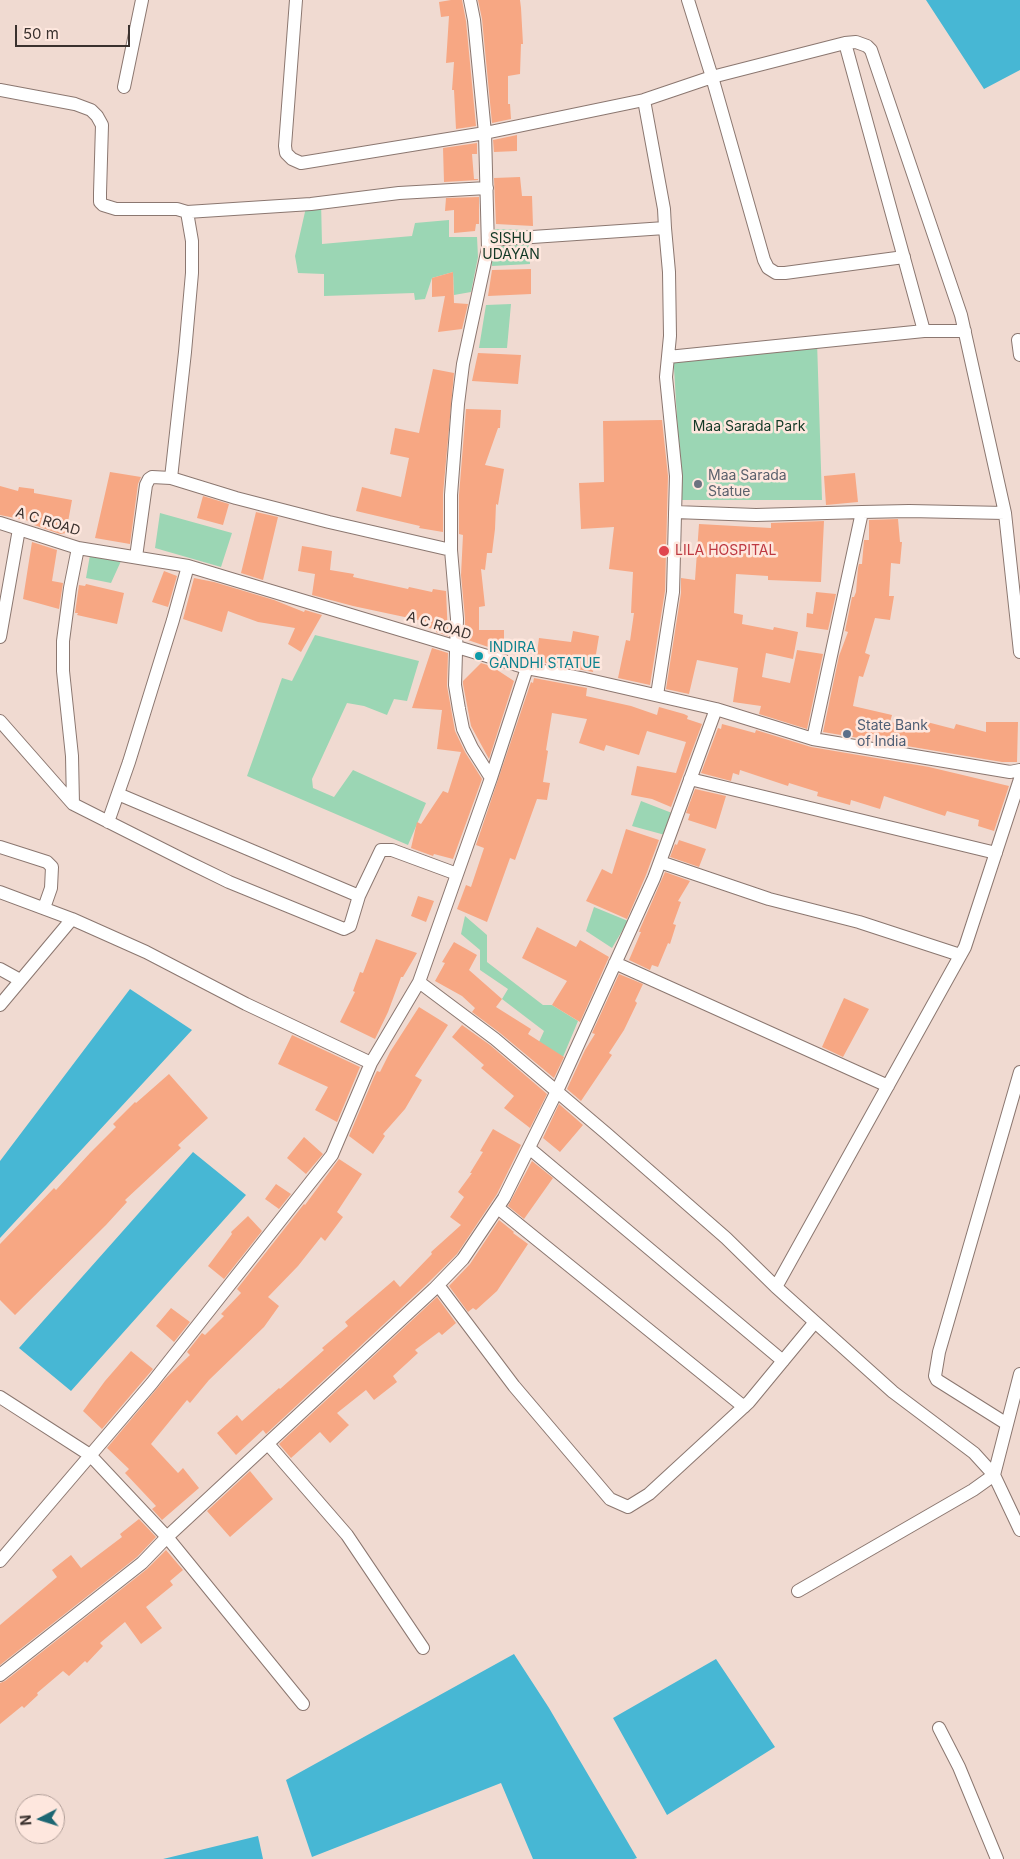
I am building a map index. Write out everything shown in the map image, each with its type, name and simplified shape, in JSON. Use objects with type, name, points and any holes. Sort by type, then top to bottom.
[{"type":"street","points":[[124,87],[142,0]]},
{"type":"street","points":[[296,0],[285,146],[286,153],[292,160],[302,163],[485,133],[644,100],[712,77],[845,43],[861,43],[871,50],[965,330],[1005,513],[1020,652]]},
{"type":"street","points":[[470,0],[474,20],[485,133],[488,240],[487,260],[463,364],[451,495],[452,550],[457,619],[455,685],[464,729],[472,748],[491,778]]},
{"type":"street","points":[[688,0],[764,260],[768,268],[776,273],[785,273],[904,257]]},
{"type":"street","points":[[845,43],[924,331]]},
{"type":"street","points":[[0,90],[75,104],[91,110],[97,116],[102,125],[100,202],[103,206],[116,209],[177,209],[187,212],[311,204],[399,193],[487,188]]},
{"type":"street","points":[[644,100],[664,208],[669,272],[670,336],[666,377],[676,476],[673,592],[657,695]]},
{"type":"street","points":[[170,478],[192,273],[192,241],[187,212]]},
{"type":"street","points":[[488,240],[665,228]]},
{"type":"street","points":[[668,357],[924,331],[965,330]]},
{"type":"street","points":[[1018,340],[1020,355]]},
{"type":"street","points":[[136,557],[149,479],[159,477],[170,478],[236,498],[329,522],[452,550]]},
{"type":"street","points":[[675,512],[756,515],[909,511],[1005,513]]},
{"type":"street","points":[[813,739],[862,512]]},
{"type":"street","name":"A C ROAD","points":[[0,523],[78,548],[188,566],[527,668],[716,709],[813,739],[1010,772],[1020,770]]},
{"type":"street","points":[[0,637],[19,529]]},
{"type":"street","points":[[73,804],[72,756],[63,671],[63,641],[70,588],[78,548]]},
{"type":"street","points":[[108,822],[174,620],[188,566]]},
{"type":"street","points":[[0,1561],[152,1383],[332,1155],[372,1063],[419,982],[491,778],[527,668]]},
{"type":"street","points":[[0,1675],[142,1563],[167,1537],[438,1285],[463,1259],[498,1208],[557,1091],[660,862],[716,709]]},
{"type":"street","points":[[0,721],[73,804],[229,882],[340,928],[350,926],[359,896],[381,850],[392,850],[457,874]]},
{"type":"street","points":[[690,779],[996,853]]},
{"type":"street","points":[[776,1287],[965,947],[1020,779]]},
{"type":"street","points":[[118,794],[359,896]]},
{"type":"street","points":[[0,847],[47,862],[52,867],[51,888],[44,908]]},
{"type":"street","points":[[660,862],[769,899],[859,922],[960,955]]},
{"type":"street","points":[[0,892],[72,919],[146,952],[246,1004],[372,1063]]},
{"type":"street","points":[[0,1005],[72,919]]},
{"type":"street","points":[[615,963],[888,1086]]},
{"type":"street","points":[[0,969],[20,980]]},
{"type":"street","points":[[419,982],[495,1039],[557,1091],[726,1238],[776,1287],[893,1392],[974,1453],[994,1475],[1020,1530]]},
{"type":"street","points":[[1007,1424],[937,1380],[935,1376],[939,1352],[1020,1072]]},
{"type":"street","points":[[529,1148],[783,1361]]},
{"type":"street","points":[[498,1208],[744,1407]]},
{"type":"street","points":[[438,1285],[514,1386],[610,1499],[628,1507],[649,1494],[744,1407],[815,1322]]},
{"type":"street","points":[[798,1591],[973,1490],[994,1475],[1020,1374]]},
{"type":"street","points":[[0,1397],[90,1456],[167,1537],[304,1704]]},
{"type":"street","points":[[268,1444],[348,1534],[423,1648]]},
{"type":"street","points":[[939,1728],[959,1767],[997,1859]]},
{"type":"green space","points":[[321,201],[322,244],[412,236],[415,223],[449,220],[449,237],[477,237],[478,257],[471,292],[454,295],[453,272],[432,278],[425,299],[415,300],[414,293],[324,296],[324,274],[298,273],[295,256],[307,203]]},
{"type":"green space","name":"SISHU UDAYAN","points":[[493,229],[528,230],[530,264],[492,266]]},
{"type":"green space","points":[[511,304],[507,348],[479,348],[486,305]]},
{"type":"green space","name":"Maa Sarada Park","points":[[817,341],[822,500],[682,500],[673,352]]},
{"type":"green space","points":[[160,513],[232,533],[221,567],[155,548]]},
{"type":"green space","points":[[90,555],[121,561],[111,583],[86,578]]},
{"type":"green space","points":[[315,635],[419,661],[407,701],[394,699],[387,715],[364,706],[347,703],[312,779],[313,788],[334,797],[353,770],[426,803],[408,845],[247,776],[282,678],[292,681]]},
{"type":"green space","points":[[641,801],[672,813],[665,835],[632,826]]},
{"type":"green space","points":[[594,907],[628,921],[612,948],[586,931]]},
{"type":"green space","points":[[465,916],[487,935],[487,962],[543,1005],[552,1005],[578,1021],[563,1057],[539,1042],[544,1031],[502,999],[508,989],[480,970],[480,950],[461,934]]},
{"type":"water","points":[[926,0],[1020,0],[1020,70],[984,89]]},
{"type":"water","points":[[130,989],[192,1030],[0,1238],[0,1161]]},
{"type":"water","points":[[193,1152],[246,1195],[71,1391],[19,1348]]},
{"type":"water","points":[[514,1654],[549,1708],[637,1858],[533,1859],[501,1783],[312,1857],[286,1780]]},
{"type":"water","points":[[716,1659],[775,1747],[667,1815],[613,1718]]},
{"type":"water","points":[[258,1836],[263,1859],[163,1859]]},
{"type":"building","points":[[462,0],[466,21],[476,126],[456,129],[454,90],[452,90],[454,62],[446,63],[449,16],[441,17],[439,2]]},
{"type":"building","points":[[478,0],[520,0],[521,8],[523,44],[521,44],[520,74],[508,76],[508,104],[510,104],[511,119],[492,123],[482,19]]},
{"type":"building","points":[[517,135],[517,151],[494,152],[493,140]]},
{"type":"building","points":[[477,143],[477,154],[472,154],[474,179],[478,180],[444,182],[443,148]]},
{"type":"building","points":[[520,177],[522,196],[532,196],[533,226],[496,224],[494,178]]},
{"type":"building","points":[[479,197],[479,224],[476,224],[475,231],[454,233],[454,210],[445,211],[446,198]]},
{"type":"building","points":[[531,269],[531,294],[488,296],[492,270]]},
{"type":"building","points":[[453,272],[454,303],[468,304],[462,329],[438,332],[445,296],[432,297],[432,278]]},
{"type":"building","points":[[478,353],[521,355],[518,384],[472,381]]},
{"type":"building","points":[[433,369],[454,373],[443,494],[443,532],[419,528],[420,526],[356,511],[362,487],[401,497],[409,458],[390,454],[395,428],[419,433]]},
{"type":"building","points":[[466,409],[501,410],[500,428],[498,428],[485,465],[504,469],[498,505],[496,504],[492,553],[487,553],[485,570],[481,569],[485,606],[479,607],[479,630],[504,630],[504,644],[500,651],[465,639],[461,575],[463,535],[459,534],[459,495]]},
{"type":"building","points":[[662,420],[668,476],[665,591],[650,685],[618,678],[626,640],[630,641],[634,613],[631,613],[633,572],[609,569],[614,527],[581,529],[579,483],[604,482],[603,421]]},
{"type":"building","points":[[110,472],[141,477],[138,484],[130,544],[95,538]]},
{"type":"building","points":[[855,473],[858,502],[826,505],[824,476]]},
{"type":"building","points":[[0,486],[18,491],[19,487],[34,489],[34,493],[72,500],[66,533],[60,534],[34,525],[35,522],[0,515]]},
{"type":"building","points":[[203,496],[229,504],[223,525],[197,518]]},
{"type":"building","points":[[256,512],[278,517],[263,580],[241,573]]},
{"type":"building","points":[[898,519],[900,542],[902,542],[900,564],[891,563],[889,596],[894,596],[890,620],[875,618],[865,653],[870,655],[863,677],[859,676],[853,706],[892,715],[890,722],[921,729],[923,721],[954,729],[956,724],[986,732],[986,722],[1018,722],[1017,762],[1002,762],[823,732],[839,656],[848,632],[845,631],[852,597],[854,597],[856,592],[859,564],[862,564],[864,540],[869,540],[869,520]]},
{"type":"building","points":[[824,521],[821,582],[768,580],[768,576],[736,574],[734,613],[743,615],[742,624],[773,630],[774,627],[798,632],[793,659],[766,653],[762,677],[790,683],[797,650],[823,654],[807,729],[759,714],[761,706],[733,702],[738,668],[697,660],[689,694],[666,689],[681,593],[681,578],[695,580],[699,524],[771,528],[771,523]]},
{"type":"building","points":[[32,542],[57,550],[52,581],[63,583],[59,609],[23,599]]},
{"type":"building","points":[[302,546],[332,551],[330,570],[354,574],[353,577],[408,589],[409,587],[432,592],[433,589],[446,591],[448,636],[436,632],[437,629],[427,628],[428,622],[312,595],[315,574],[298,571]]},
{"type":"building","points":[[164,571],[177,576],[168,607],[152,602]]},
{"type":"building","points":[[194,578],[274,600],[304,612],[305,610],[322,615],[301,652],[288,644],[295,628],[258,622],[228,611],[222,632],[183,619]]},
{"type":"building","points":[[86,584],[124,593],[117,624],[75,613],[79,585],[85,586]]},
{"type":"building","points":[[816,592],[836,594],[828,630],[806,627],[807,613],[813,614]]},
{"type":"building","points":[[573,631],[599,636],[593,672],[536,661],[539,638],[571,642]]},
{"type":"building","points":[[432,648],[448,653],[447,686],[455,731],[465,752],[482,779],[453,859],[434,854],[433,856],[411,848],[417,822],[421,824],[443,791],[448,793],[461,752],[437,749],[442,710],[412,708]]},
{"type":"building","points":[[481,663],[491,666],[514,681],[489,759],[471,726],[463,684],[463,681]]},
{"type":"building","points":[[534,678],[587,688],[586,696],[631,706],[657,715],[659,707],[684,714],[688,716],[687,719],[702,724],[671,807],[652,799],[631,795],[637,766],[676,773],[686,742],[647,731],[639,755],[606,745],[604,751],[579,743],[587,719],[552,713],[543,782],[550,783],[547,800],[537,799],[515,860],[510,858],[487,922],[457,909],[466,885],[471,887],[484,848],[476,845],[531,682],[533,683]]},
{"type":"building","points":[[722,724],[755,733],[756,730],[811,747],[929,767],[1009,786],[994,831],[978,826],[979,820],[947,811],[945,816],[884,796],[880,809],[851,800],[850,805],[817,796],[818,792],[789,783],[788,786],[740,770],[739,775],[733,773],[731,781],[701,773],[718,728],[721,729]]},
{"type":"building","points":[[695,789],[726,796],[716,829],[688,820],[690,814],[686,813]]},
{"type":"building","points":[[626,829],[659,840],[627,919],[586,901],[602,869],[612,874]]},
{"type":"building","points":[[679,840],[706,849],[699,867],[670,857],[675,844],[677,845]]},
{"type":"building","points":[[665,872],[690,881],[678,901],[681,902],[673,924],[676,925],[670,944],[668,943],[658,967],[652,965],[650,970],[629,960],[641,932],[639,932],[640,929]]},
{"type":"building","points":[[418,896],[434,901],[426,922],[411,916]]},
{"type":"building","points":[[537,927],[576,947],[580,940],[609,957],[580,1022],[552,1005],[567,981],[522,958]]},
{"type":"building","points":[[376,939],[417,953],[403,977],[401,977],[388,1012],[375,1039],[340,1022],[355,992],[353,991],[360,972],[363,973]]},
{"type":"building","points":[[454,942],[477,955],[469,970],[502,999],[496,1007],[531,1029],[528,1034],[564,1057],[554,1078],[472,1012],[475,1008],[462,996],[435,981],[445,963],[442,962]]},
{"type":"building","points":[[619,974],[643,984],[635,1001],[637,1003],[624,1030],[609,1053],[612,1055],[581,1101],[567,1089],[585,1050],[595,1034],[592,1033]]},
{"type":"building","points":[[844,998],[869,1009],[843,1057],[822,1047]]},
{"type":"building","points":[[419,1007],[448,1025],[415,1076],[422,1080],[405,1109],[383,1134],[385,1136],[373,1154],[349,1136],[377,1071],[380,1072],[390,1052]]},
{"type":"building","points":[[462,1025],[490,1045],[547,1094],[530,1128],[504,1108],[514,1096],[481,1068],[484,1065],[452,1037]]},
{"type":"building","points":[[292,1035],[360,1067],[337,1122],[315,1110],[328,1087],[278,1064]]},
{"type":"building","points":[[169,1074],[208,1118],[178,1145],[181,1148],[125,1200],[127,1202],[106,1225],[15,1315],[0,1300],[0,1244],[54,1188],[56,1190],[116,1127],[113,1124],[135,1102]]},
{"type":"building","points":[[559,1104],[583,1125],[560,1152],[543,1138]]},
{"type":"building","points":[[493,1129],[521,1145],[497,1194],[457,1254],[266,1434],[263,1430],[236,1455],[217,1433],[237,1415],[242,1421],[280,1389],[324,1350],[322,1348],[348,1326],[345,1322],[394,1280],[400,1287],[432,1254],[431,1252],[461,1225],[450,1217],[464,1197],[458,1192],[472,1173],[470,1173],[483,1152],[480,1151]]},
{"type":"building","points":[[304,1137],[323,1154],[306,1174],[287,1158]]},
{"type":"building","points":[[339,1159],[362,1174],[337,1212],[343,1217],[325,1241],[321,1237],[298,1266],[268,1297],[279,1306],[264,1327],[209,1380],[190,1403],[187,1400],[151,1444],[178,1473],[183,1468],[199,1488],[162,1520],[152,1509],[156,1506],[125,1473],[129,1469],[107,1448],[165,1379],[190,1355],[187,1352],[202,1333],[205,1335],[224,1316],[221,1314],[241,1293],[237,1289],[305,1205]]},
{"type":"building","points":[[532,1161],[553,1178],[524,1219],[508,1206]]},
{"type":"building","points":[[276,1184],[291,1194],[279,1209],[265,1199]]},
{"type":"building","points":[[248,1216],[262,1231],[224,1279],[208,1266],[232,1234],[231,1232]]},
{"type":"building","points":[[499,1220],[528,1244],[497,1291],[476,1310],[473,1308],[468,1312],[449,1286],[470,1264]]},
{"type":"building","points":[[437,1297],[456,1323],[442,1335],[439,1332],[415,1350],[418,1353],[393,1376],[397,1382],[374,1400],[366,1390],[337,1413],[349,1425],[330,1443],[320,1432],[291,1458],[279,1444]]},
{"type":"building","points":[[171,1308],[190,1322],[174,1342],[156,1326]]},
{"type":"building","points":[[131,1351],[153,1369],[102,1429],[83,1411],[105,1381]]},
{"type":"building","points":[[250,1471],[273,1499],[230,1537],[207,1511]]},
{"type":"building","points":[[139,1519],[156,1537],[137,1557],[0,1665],[0,1625],[57,1577],[52,1570],[71,1555],[81,1568],[122,1537],[120,1534]]},
{"type":"building","points":[[166,1550],[183,1570],[170,1581],[173,1585],[146,1607],[162,1628],[141,1644],[125,1622],[100,1643],[103,1646],[87,1663],[85,1661],[69,1676],[63,1671],[37,1693],[38,1695],[24,1708],[22,1706],[0,1724],[0,1683],[147,1569]]},
{"type":"place","name":"Maa Sarada Statue","points":[[698,484]]},
{"type":"place","name":"LILA HOSPITAL","points":[[664,551]]},
{"type":"place","name":"INDIRA GANDHI STATUE","points":[[479,656]]},
{"type":"place","name":"State Bank of India","points":[[847,734]]}]
